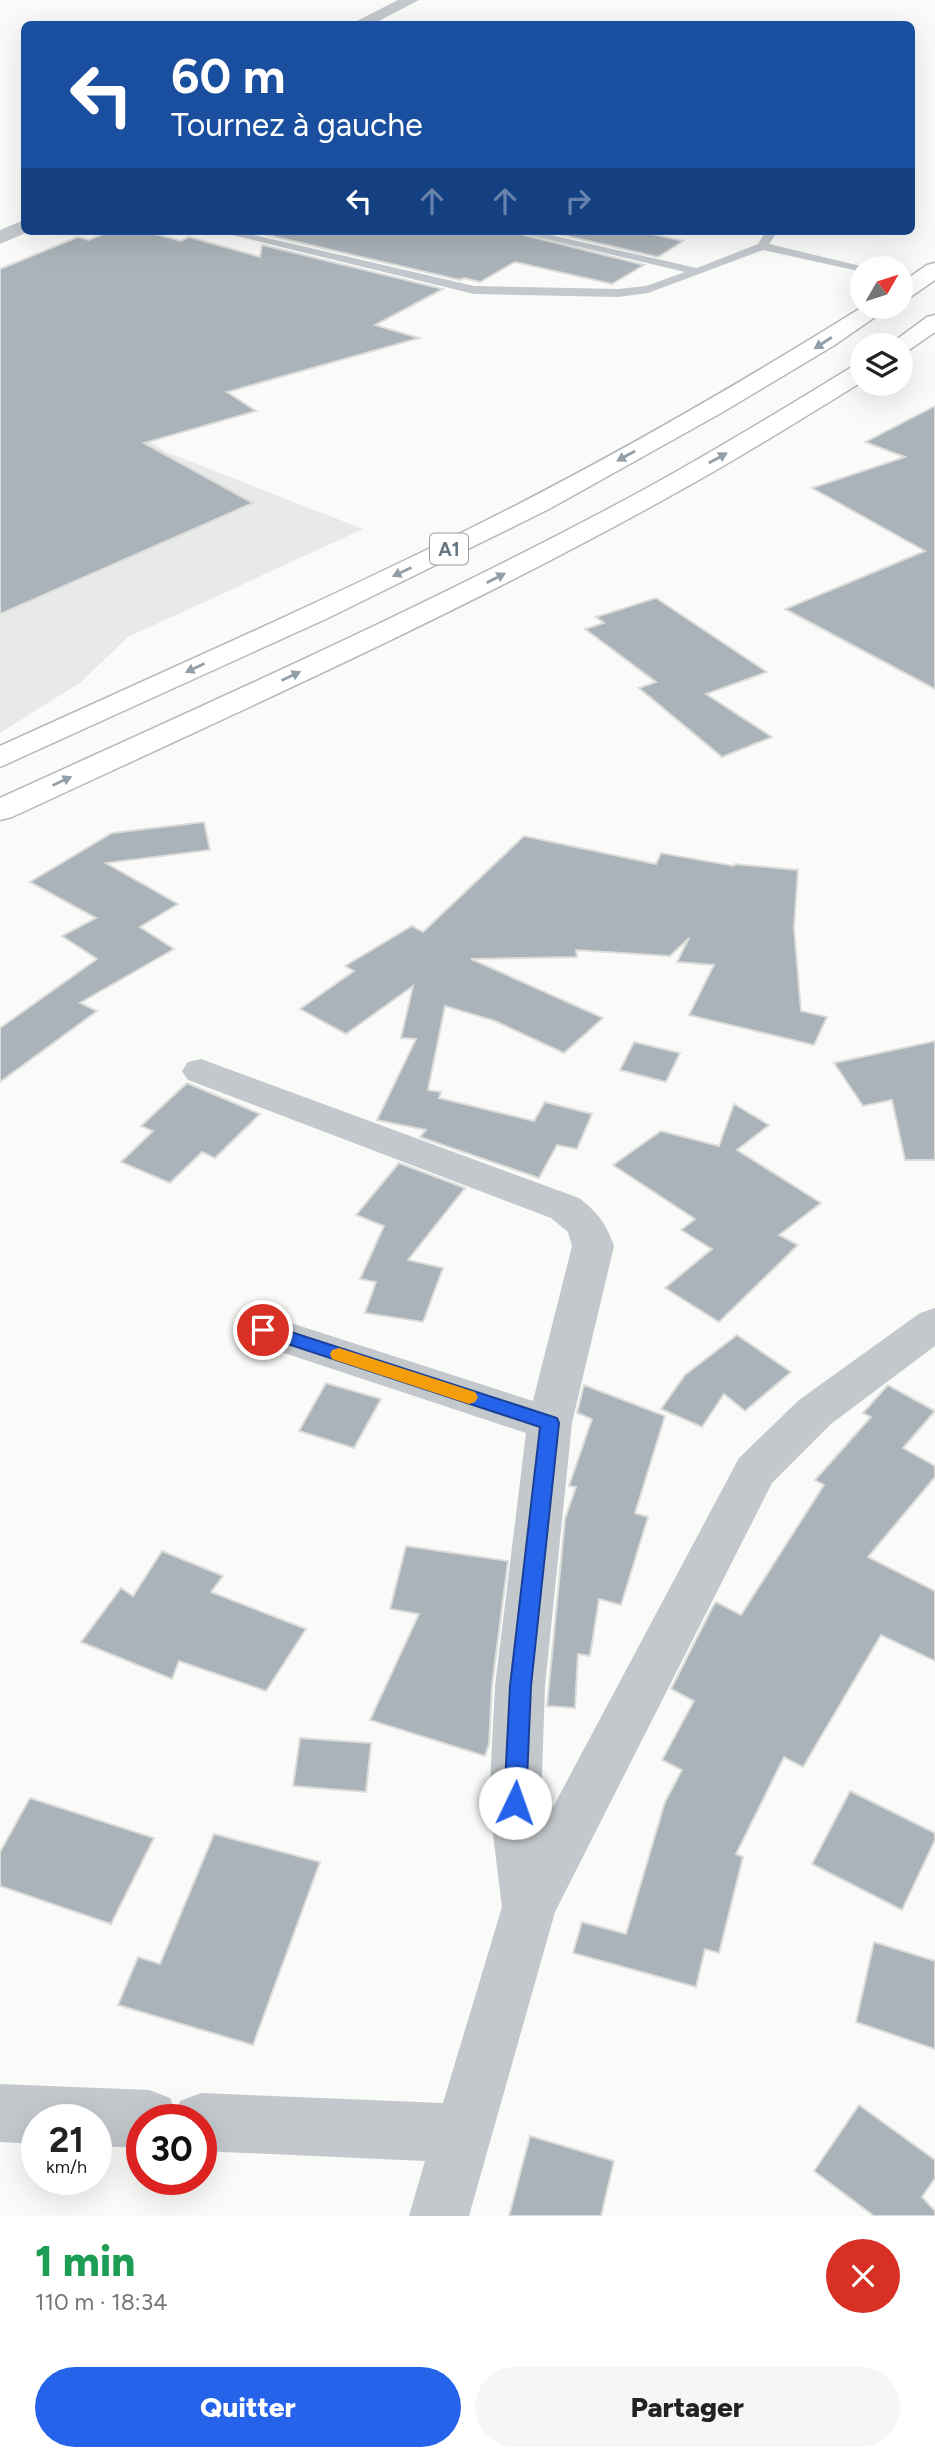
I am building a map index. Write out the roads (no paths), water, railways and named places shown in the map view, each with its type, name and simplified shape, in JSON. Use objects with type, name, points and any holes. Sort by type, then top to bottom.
[{"type":"highway","name":"A1","points":[[0,758],[424,562],[766,380],[860,319]]},
{"type":"highway","points":[[913,337],[935,322]]},
{"type":"highway","name":"A1","points":[[0,810],[458,598],[726,454],[850,378]]},
{"type":"street","points":[[366,21],[411,0]]},
{"type":"street","points":[[0,239],[21,228]]},
{"type":"street","points":[[201,1071],[565,1208],[586,1225],[593,1246],[550,1423],[520,1686],[516,1790],[528,1907]]},
{"type":"street","points":[[439,2216],[528,1907],[755,1471],[815,1412],[935,1324]]},
{"type":"street","points":[[263,1330],[550,1423]]},
{"type":"street","points":[[0,2113],[126,2118]]},
{"type":"street","points":[[217,2123],[463,2133]]},
{"type":"lane","points":[[239,235],[474,290],[618,293],[648,289],[699,272],[761,246],[769,235]]},
{"type":"lane","points":[[536,235],[699,272]]},
{"type":"lane","points":[[761,246],[850,265]]}]
